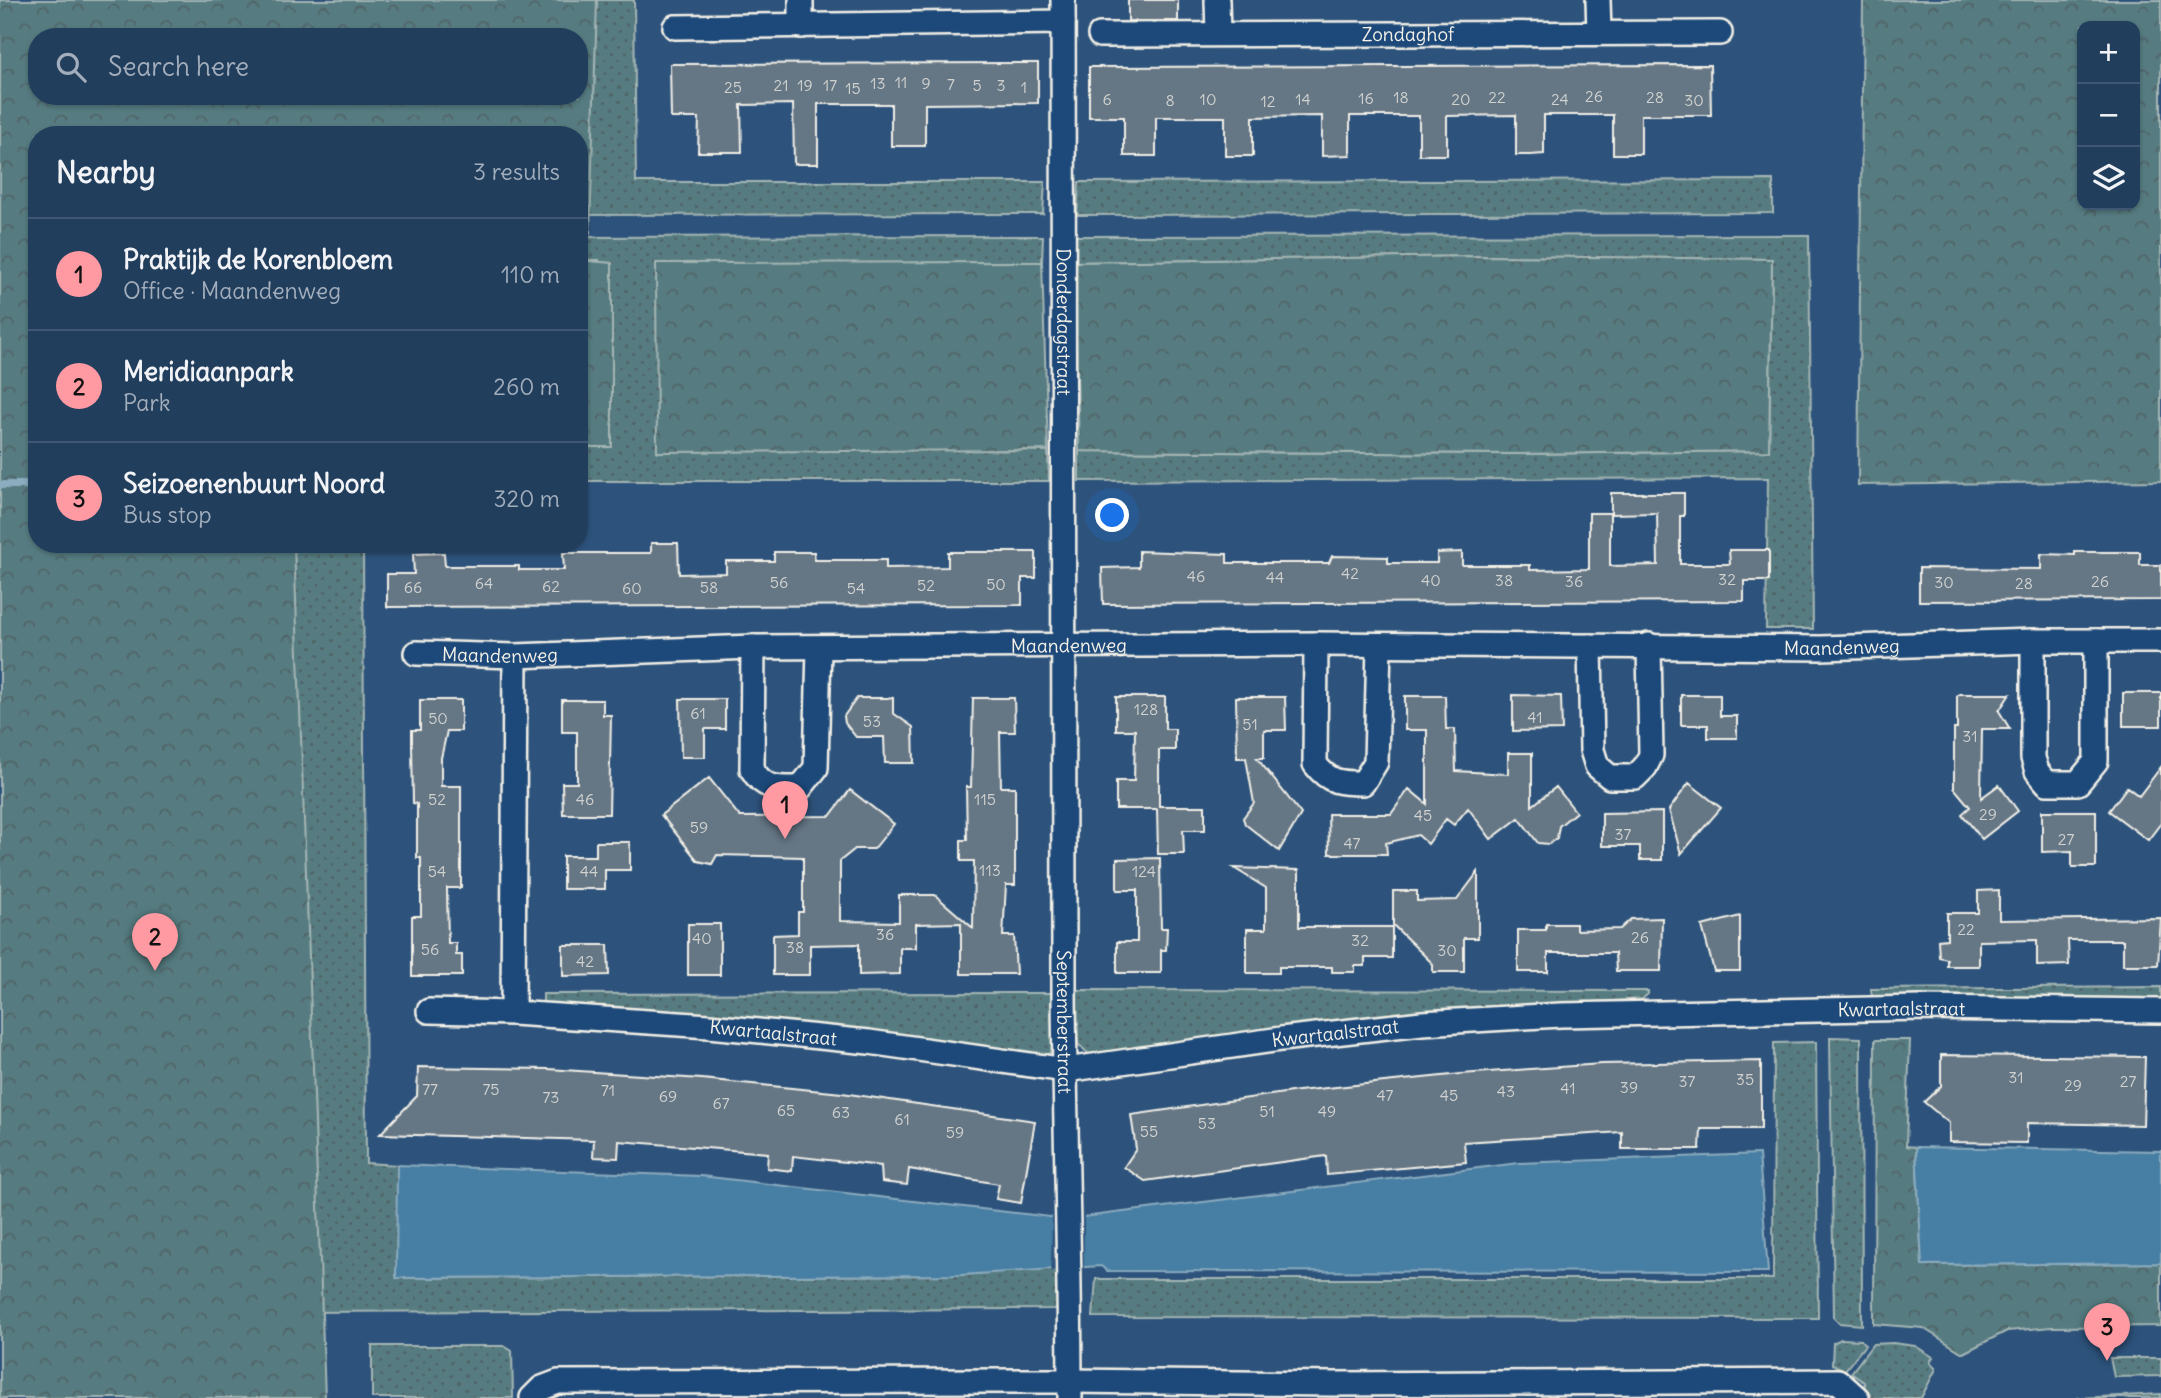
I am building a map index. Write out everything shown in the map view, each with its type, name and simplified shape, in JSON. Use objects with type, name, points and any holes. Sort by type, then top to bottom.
[{"type":"street","points":[[801,0],[802,26]]},
{"type":"street","points":[[1217,0],[1218,34]]},
{"type":"street","points":[[1598,0],[1599,33]]},
{"type":"street","points":[[675,27],[802,26],[1063,11]]},
{"type":"street","name":"Donderdagstraat","points":[[1063,11],[1066,645]]},
{"type":"street","name":"Zondaghof","points":[[1100,35],[1720,33]]},
{"type":"street","points":[[2033,640],[2033,758],[2037,771],[2047,783],[2078,783],[2096,761],[2096,641]]},
{"type":"street","name":"Maandenweg","points":[[416,653],[515,656],[752,647],[1316,644],[1821,648],[2033,640],[2161,641]]},
{"type":"street","points":[[1316,644],[1315,764],[1335,783],[1363,783],[1377,762],[1379,645]]},
{"type":"street","name":"Septemberstraat","points":[[1066,645],[1066,1070],[1070,1389]]},
{"type":"street","points":[[1590,646],[1594,758],[1597,766],[1610,777],[1635,777],[1646,767],[1651,755],[1650,645]]},
{"type":"street","points":[[752,647],[752,769],[758,779],[769,788],[800,788],[816,768],[819,648]]},
{"type":"street","points":[[513,1013],[515,656]]},
{"type":"street","name":"Kwartaalstraat","points":[[429,1011],[513,1013],[709,1026],[869,1042],[1066,1070],[1281,1039],[1422,1023],[1561,1015],[1894,1008],[2161,1011]]},
{"type":"street","points":[[534,1395],[558,1382],[799,1390],[1600,1391],[1838,1381],[1857,1398]]},
{"type":"green space","points":[[0,0],[597,0],[590,233],[588,126],[28,126],[28,553],[294,553],[325,1398],[0,1398]]},
{"type":"green space","points":[[560,0],[634,0],[636,182],[1045,182],[1043,214],[588,215],[588,126],[579,126],[579,105],[588,105],[588,28],[574,28]]},
{"type":"green space","points":[[1863,0],[2161,0],[2161,481],[1858,485]]},
{"type":"green space","points":[[1773,180],[1773,213],[1077,215],[1079,182]]},
{"type":"green space","points":[[1809,235],[1813,629],[1766,629],[1768,478],[1079,481],[1079,451],[1515,454],[1769,451],[1772,259],[1481,256],[1074,262],[1076,236]]},
{"type":"green space","points":[[1043,236],[1042,262],[913,263],[925,449],[1048,451],[1049,481],[588,481],[588,447],[611,447],[599,260],[588,260],[588,237]]},
{"type":"green space","points":[[1481,256],[1772,259],[1769,451],[1515,454],[1079,451],[1074,262]]},
{"type":"green space","points":[[588,261],[612,263],[612,447],[588,447]]},
{"type":"green space","points":[[1042,262],[1048,450],[657,452],[656,263]]},
{"type":"green space","points":[[291,553],[363,553],[366,1163],[397,1165],[397,1278],[961,1275],[1057,1267],[1057,1309],[294,1312]]},
{"type":"green space","points":[[2161,987],[2161,1000],[1872,997],[1871,989]]},
{"type":"green space","points":[[1072,990],[1648,991],[1648,994],[1642,999],[1481,1009],[1091,1056],[1078,1044]]},
{"type":"green space","points":[[1058,993],[1057,1046],[1047,1055],[1041,1056],[543,1006],[543,994]]},
{"type":"green space","points":[[1830,1037],[1861,1038],[1862,1325],[1839,1323],[1834,1317]]},
{"type":"green space","points":[[1875,1040],[1910,1040],[1906,1146],[1916,1147],[1922,1265],[2161,1263],[2161,1326],[2052,1327],[2007,1331],[1963,1353],[1923,1328],[1874,1324]]},
{"type":"green space","points":[[1816,1042],[1818,1318],[1093,1317],[1096,1279],[1773,1279],[1774,1043]]},
{"type":"green space","points":[[1841,1339],[1861,1340],[1865,1345],[1845,1370],[1832,1364],[1833,1343]]},
{"type":"green space","points":[[1873,1344],[1915,1346],[1933,1357],[1930,1362],[1936,1369],[1921,1398],[1867,1398],[1864,1382],[1851,1373]]},
{"type":"green space","points":[[372,1346],[504,1346],[512,1351],[513,1398],[372,1398]]},
{"type":"green space","points":[[2110,1358],[2161,1358],[2161,1376],[2114,1377]]},
{"type":"green space","points":[[2161,1394],[2161,1398],[2077,1398]]},
{"type":"water","points":[[1916,1147],[2161,1151],[2161,1263],[1922,1265]]},
{"type":"water","points":[[1759,1154],[1768,1272],[1107,1271],[1101,1266],[961,1275],[396,1278],[397,1165],[701,1176],[1067,1219],[1519,1163]]},
{"type":"pier","points":[[1052,1214],[1084,1214],[1084,1271],[1051,1271]]},
{"type":"building","points":[[1128,0],[1178,0],[1178,21],[1128,21]]},
{"type":"building","points":[[1038,63],[1038,103],[925,104],[925,146],[891,146],[891,104],[818,104],[818,164],[794,164],[793,104],[741,105],[742,152],[698,152],[699,118],[671,118],[670,64]]},
{"type":"building","points":[[1710,65],[1711,115],[1641,115],[1641,154],[1613,154],[1613,115],[1544,115],[1544,154],[1530,155],[1516,155],[1516,115],[1447,116],[1447,155],[1419,155],[1419,116],[1350,116],[1350,155],[1322,156],[1322,116],[1253,117],[1253,156],[1225,156],[1225,117],[1156,117],[1156,156],[1124,156],[1124,117],[1089,117],[1089,67]]},
{"type":"building","points":[[1611,493],[1684,493],[1684,516],[1680,516],[1680,564],[1730,564],[1729,550],[1769,550],[1769,581],[1744,581],[1744,601],[1103,604],[1102,568],[1139,567],[1139,551],[1227,554],[1227,563],[1329,563],[1332,556],[1388,557],[1388,563],[1437,563],[1437,553],[1462,552],[1462,565],[1530,565],[1530,570],[1589,569],[1589,513],[1610,513],[1610,566],[1658,565],[1657,513],[1611,514]]},
{"type":"building","points":[[651,543],[678,543],[679,574],[726,573],[726,561],[774,561],[774,552],[814,552],[814,560],[886,560],[886,568],[948,567],[948,552],[1036,552],[1036,578],[1022,578],[1022,605],[387,607],[387,574],[414,574],[413,554],[444,553],[445,566],[519,566],[519,570],[564,570],[563,553],[651,553]]},
{"type":"building","points":[[2075,552],[2140,552],[2140,565],[2161,565],[2161,600],[1919,601],[1919,568],[2041,569],[2041,554],[2075,555]]},
{"type":"building","points":[[2123,693],[2161,693],[2161,726],[2123,726]]},
{"type":"building","points":[[1959,694],[2010,694],[1999,711],[2010,729],[1982,729],[1981,798],[1999,785],[2018,811],[1982,839],[1962,814],[1970,807],[1954,788],[1954,729],[1957,729]]},
{"type":"building","points":[[1513,695],[1561,696],[1562,730],[1513,731]]},
{"type":"building","points":[[1681,695],[1720,695],[1720,716],[1737,716],[1737,738],[1708,738],[1708,725],[1681,725]]},
{"type":"building","points":[[1405,696],[1445,696],[1446,729],[1455,729],[1456,771],[1508,774],[1508,753],[1532,753],[1532,806],[1556,787],[1576,812],[1559,826],[1557,838],[1549,844],[1538,843],[1519,818],[1491,839],[1468,808],[1454,825],[1446,819],[1428,844],[1418,835],[1386,843],[1387,854],[1329,854],[1328,814],[1391,814],[1409,789],[1427,804],[1427,730],[1405,730]]},
{"type":"building","points":[[1116,697],[1165,697],[1165,729],[1175,729],[1175,750],[1159,750],[1159,806],[1205,806],[1205,830],[1183,830],[1184,854],[1158,854],[1157,809],[1116,809],[1116,781],[1134,781],[1135,730],[1116,730]]},
{"type":"building","points":[[1236,697],[1285,697],[1286,730],[1264,730],[1264,758],[1257,758],[1301,814],[1279,851],[1245,824],[1243,818],[1254,803],[1246,758],[1237,758]]},
{"type":"building","points":[[857,698],[893,698],[893,713],[913,727],[914,763],[885,763],[884,737],[856,737],[845,723],[844,716]]},
{"type":"building","points":[[973,698],[1014,698],[1015,732],[1000,732],[1001,787],[1015,787],[1015,885],[1006,885],[1003,936],[1014,936],[1016,974],[961,974],[961,923],[916,924],[916,948],[900,948],[900,974],[859,975],[859,944],[810,945],[810,975],[773,975],[773,935],[798,934],[798,912],[803,912],[803,857],[717,855],[712,864],[698,861],[661,815],[709,778],[740,817],[830,816],[850,790],[894,824],[874,849],[855,849],[840,861],[840,921],[899,922],[899,895],[935,895],[973,928],[974,861],[961,861],[961,840],[967,840],[966,787],[971,787]]},
{"type":"building","points":[[680,699],[725,699],[725,729],[705,729],[705,757],[681,757]]},
{"type":"building","points":[[420,700],[461,700],[461,731],[447,731],[441,758],[441,786],[461,786],[461,888],[447,888],[448,943],[456,943],[456,955],[462,955],[462,976],[412,976],[412,916],[421,916],[421,858],[417,858],[417,804],[413,803],[412,745],[412,730],[420,730]]},
{"type":"building","points":[[562,700],[603,700],[603,715],[611,715],[609,814],[563,814],[562,783],[577,783],[577,732],[562,732]]},
{"type":"building","points":[[2161,767],[2161,823],[2148,840],[2109,811],[2127,787],[2139,796]]},
{"type":"building","points":[[1689,783],[1721,808],[1681,854],[1669,810]]},
{"type":"building","points":[[2042,811],[2096,811],[2096,867],[2072,867],[2072,851],[2042,852]]},
{"type":"building","points":[[1662,812],[1662,860],[1640,860],[1640,846],[1602,846],[1602,813]]},
{"type":"building","points":[[596,842],[630,842],[630,870],[605,870],[605,889],[563,889],[563,856],[596,856]]},
{"type":"building","points":[[1160,858],[1161,928],[1167,928],[1166,950],[1161,950],[1161,973],[1117,973],[1117,942],[1137,942],[1137,890],[1117,890],[1117,859]]},
{"type":"building","points":[[1234,868],[1299,870],[1299,927],[1392,927],[1392,958],[1365,958],[1365,966],[1355,966],[1355,972],[1332,972],[1332,967],[1279,967],[1279,973],[1247,973],[1247,929],[1266,929],[1266,888]]},
{"type":"building","points":[[1478,872],[1478,938],[1464,938],[1464,972],[1433,972],[1433,964],[1393,925],[1393,891],[1417,891],[1417,901],[1457,900]]},
{"type":"building","points":[[1999,890],[1999,920],[2161,918],[2158,965],[2123,965],[2123,940],[2068,940],[2069,965],[2037,966],[2037,940],[1979,941],[1979,966],[1947,966],[1947,959],[1939,957],[1938,940],[1947,939],[1947,913],[1978,913],[1978,891]]},
{"type":"building","points":[[1740,916],[1740,971],[1714,971],[1702,926]]},
{"type":"building","points":[[1662,918],[1661,971],[1616,971],[1615,953],[1548,953],[1548,972],[1518,972],[1518,930],[1546,930],[1546,924],[1576,924],[1576,930],[1620,929],[1631,919]]},
{"type":"building","points":[[688,924],[720,924],[720,975],[688,975]]},
{"type":"building","points":[[563,945],[608,945],[609,975],[563,976]]},
{"type":"building","points":[[1941,1055],[2145,1057],[2143,1125],[2027,1123],[2027,1143],[1949,1142],[1949,1123],[1924,1102],[1941,1086]]},
{"type":"building","points":[[1761,1061],[1761,1129],[1701,1129],[1700,1149],[1622,1149],[1622,1132],[1464,1142],[1466,1162],[1327,1175],[1326,1156],[1145,1181],[1124,1167],[1136,1149],[1131,1115],[1298,1091],[1461,1074],[1602,1064]]},
{"type":"building","points":[[418,1067],[548,1069],[702,1079],[842,1093],[1035,1121],[1021,1203],[996,1199],[999,1184],[909,1169],[907,1185],[882,1182],[881,1166],[793,1156],[792,1171],[767,1168],[768,1153],[619,1141],[618,1158],[593,1157],[594,1140],[380,1134],[417,1096]]},
{"type":"waterway","points":[[0,485],[28,485]]},
{"type":"place","name":"Praktijk de Korenbloem","points":[[785,839]]},
{"type":"place","name":"Meridiaanpark","points":[[155,971]]},
{"type":"place","name":"Seizoenenbuurt Noord","points":[[2107,1361]]}]
